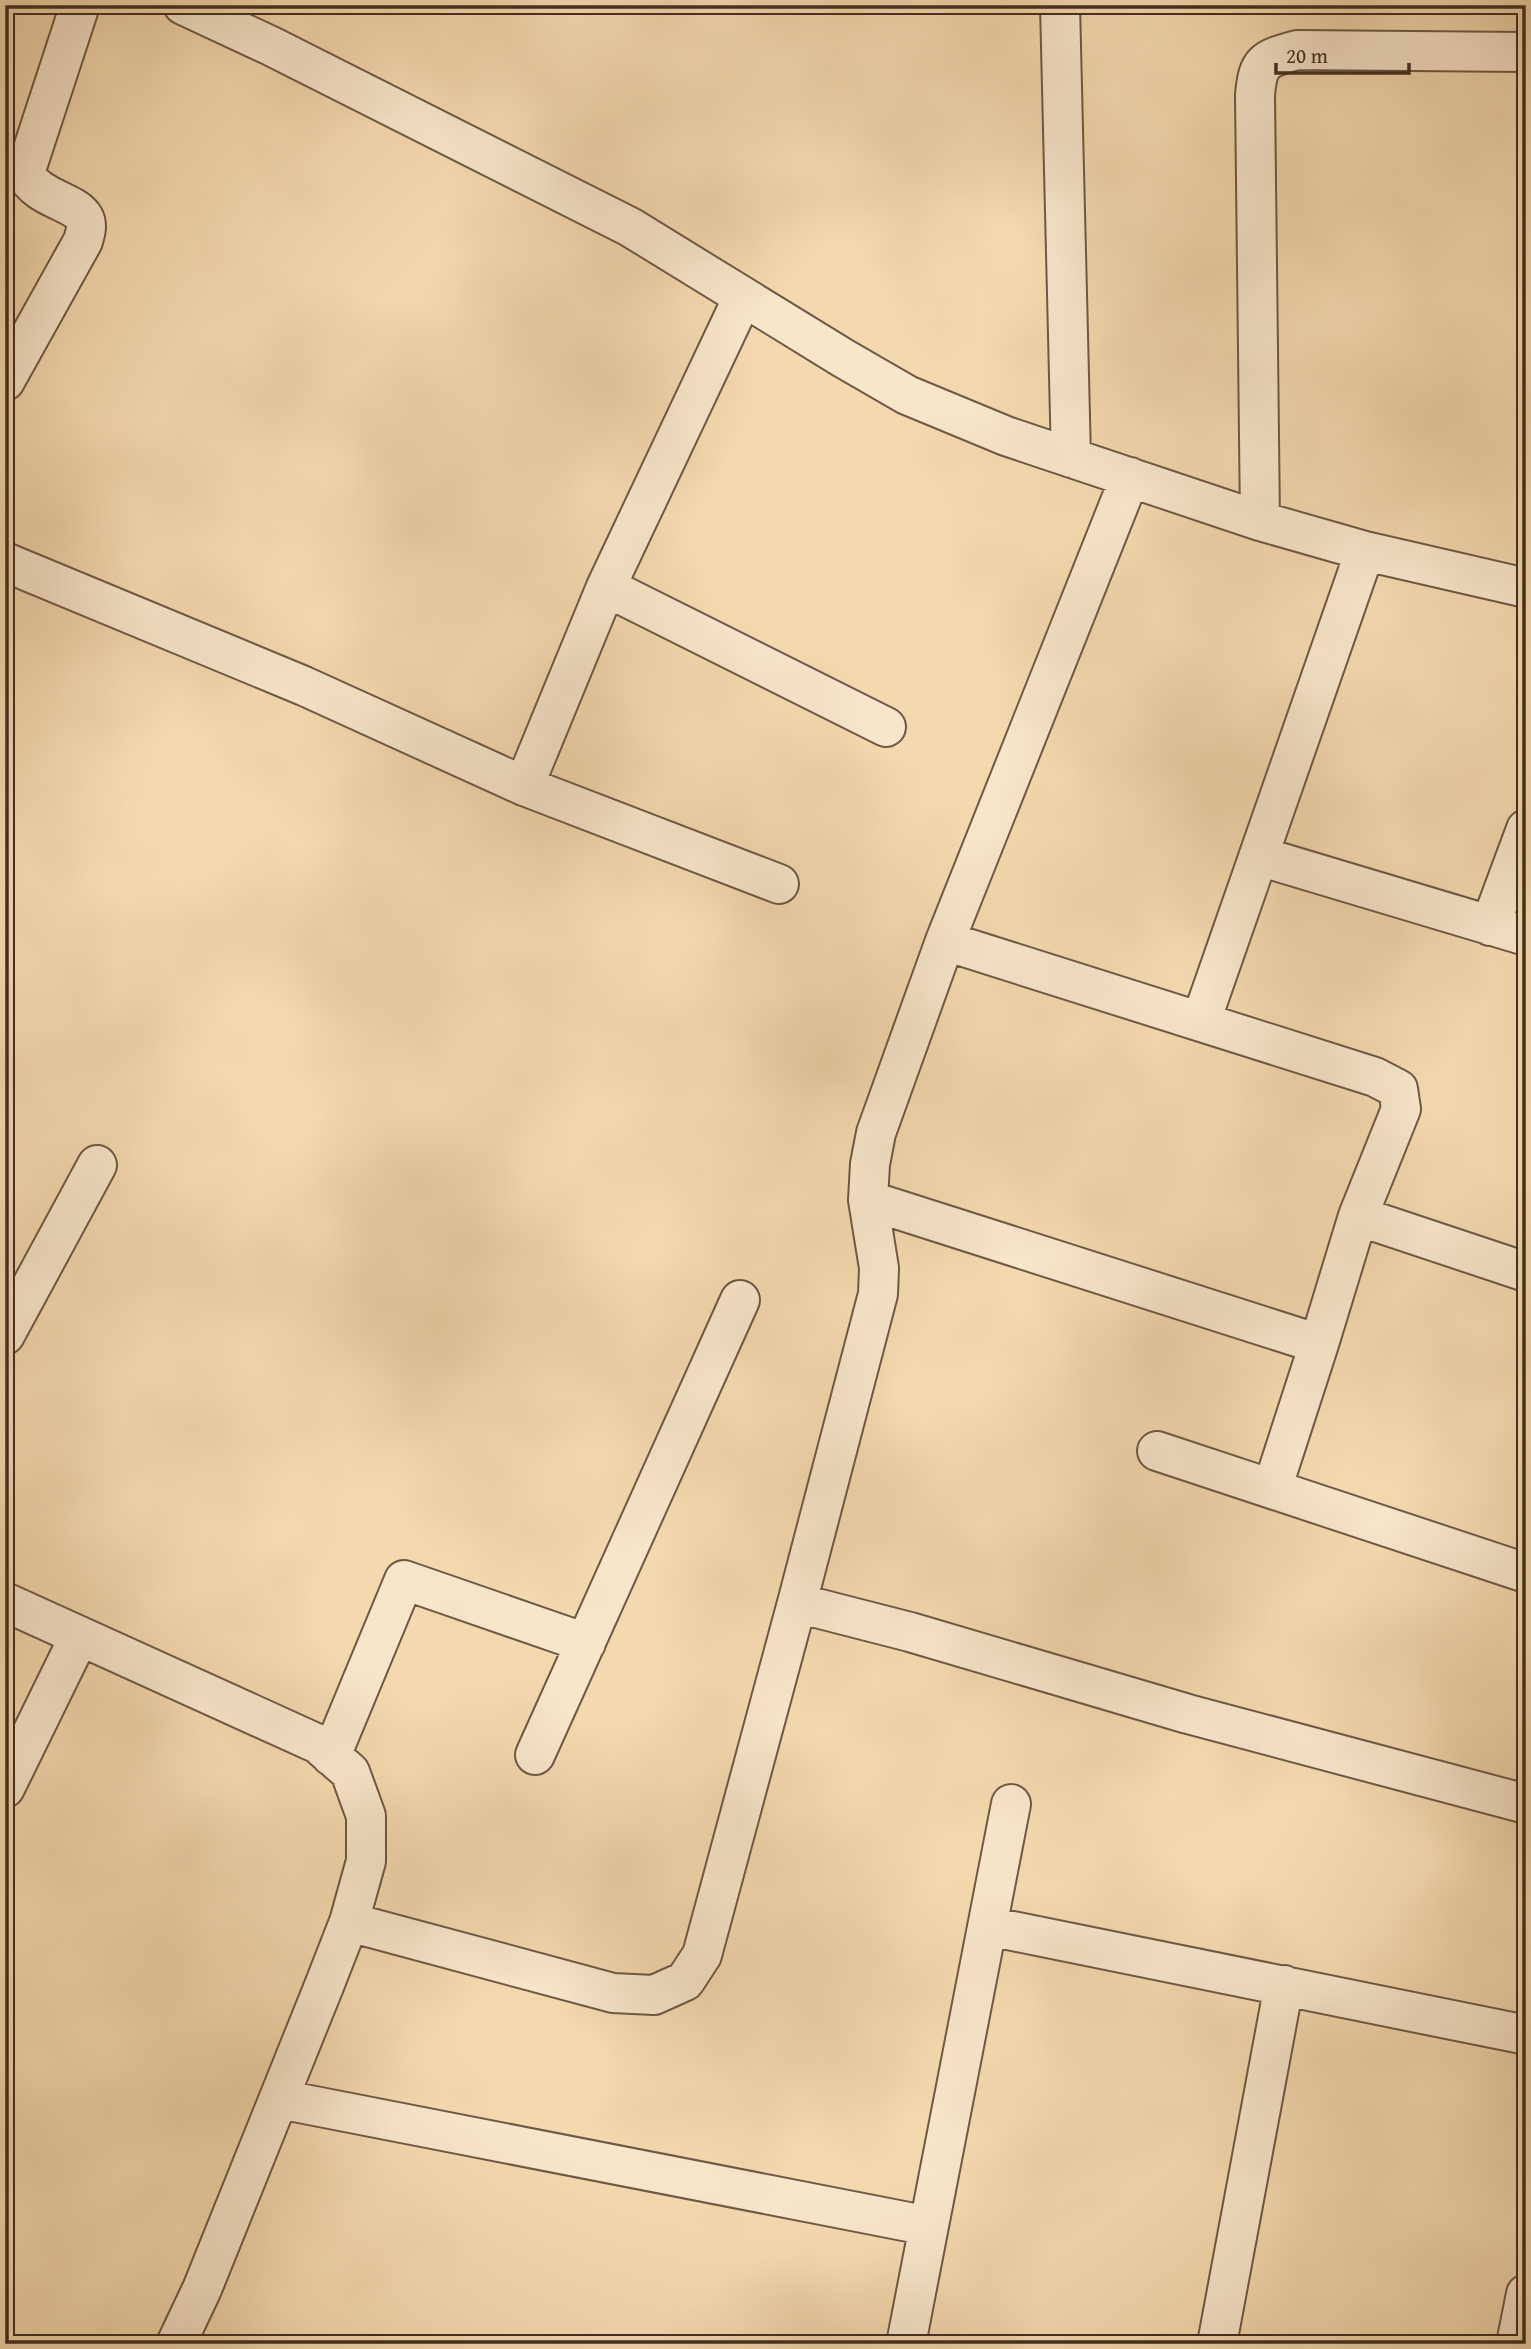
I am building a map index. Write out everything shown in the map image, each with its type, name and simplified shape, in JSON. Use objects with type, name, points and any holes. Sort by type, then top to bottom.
[{"type":"street","points":[[5,381],[83,241],[86,230],[84,218],[77,211],[41,192],[29,183],[25,173],[80,5]]},
{"type":"street","points":[[183,5],[271,46],[630,228],[907,395],[1006,436],[1260,521],[1365,551],[1526,588]]},
{"type":"street","points":[[1060,5],[1071,457]]},
{"type":"street","points":[[1260,521],[1255,95],[1257,72],[1272,57],[1297,50],[1526,52]]},
{"type":"street","points":[[524,786],[606,587],[743,297]]},
{"type":"street","points":[[349,1922],[613,1993],[654,1995],[685,1981],[702,1955],[878,1294],[879,1268],[869,1199],[870,1164],[876,1133],[945,941],[1129,477]]},
{"type":"street","points":[[1201,1021],[1365,551]]},
{"type":"street","points":[[5,562],[304,686],[524,786],[779,884]]},
{"type":"street","points":[[606,587],[886,727]]},
{"type":"street","points":[[1259,856],[1508,931],[1526,828]]},
{"type":"street","points":[[945,941],[1375,1077],[1398,1089],[1401,1109],[1357,1216],[1320,1344],[1272,1489]]},
{"type":"street","points":[[5,1335],[97,1165]]},
{"type":"street","points":[[869,1199],[1320,1344]]},
{"type":"street","points":[[1357,1216],[1526,1272]]},
{"type":"street","points":[[535,1755],[740,1300]]},
{"type":"street","points":[[1157,1451],[1526,1573]]},
{"type":"street","points":[[331,1756],[404,1580],[586,1643]]},
{"type":"street","points":[[5,1602],[318,1744],[350,1772],[366,1816],[366,1861],[349,1922],[202,2289],[176,2344]]},
{"type":"street","points":[[797,1603],[910,1632],[1188,1714],[1526,1804]]},
{"type":"street","points":[[5,1788],[79,1637]]},
{"type":"street","points":[[906,2344],[1011,1804]]},
{"type":"street","points":[[988,1926],[1526,2035]]},
{"type":"street","points":[[1217,2344],[1284,1985]]},
{"type":"street","points":[[279,2099],[929,2226]]},
{"type":"street","points":[[1516,2344],[1526,2294]]}]
